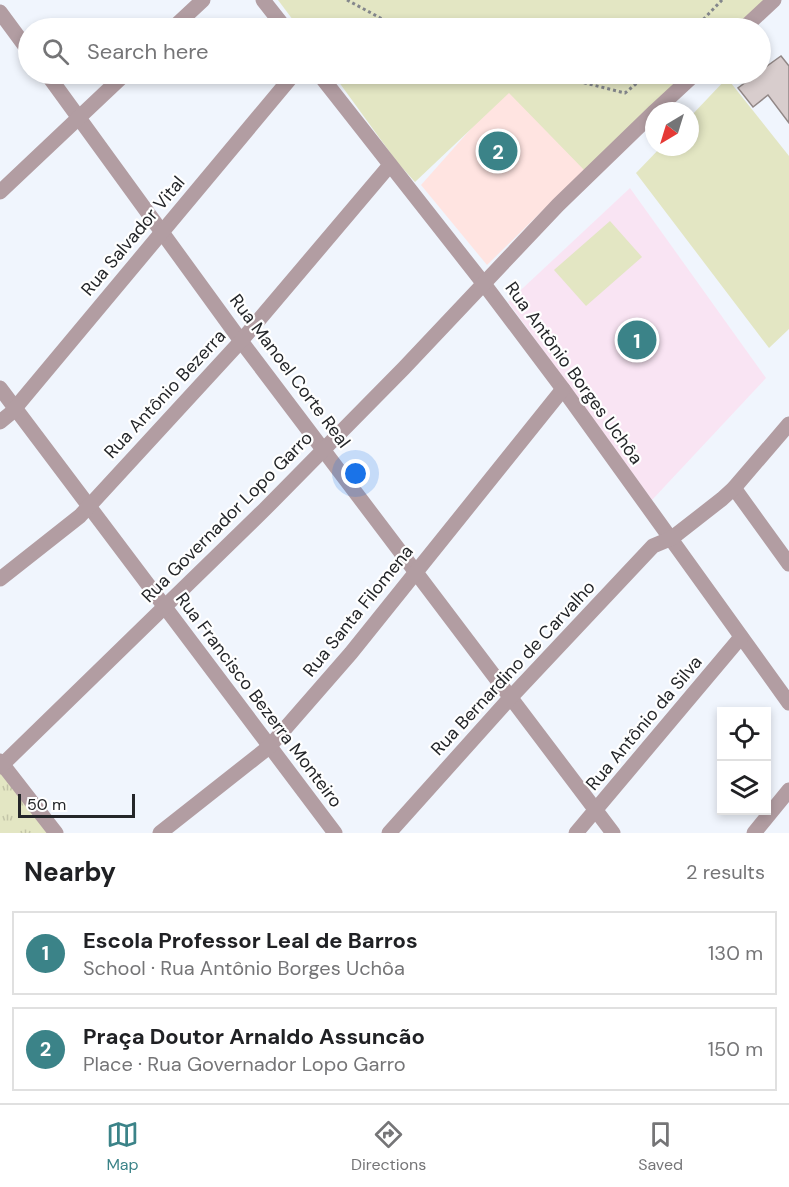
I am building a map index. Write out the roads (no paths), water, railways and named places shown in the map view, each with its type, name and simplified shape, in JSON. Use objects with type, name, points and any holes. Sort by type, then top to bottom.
[{"type":"street","points":[[184,18],[203,0]]},
{"type":"street","points":[[263,0],[277,18]]},
{"type":"street","points":[[755,18],[774,0]]},
{"type":"street","points":[[0,12],[18,36]]},
{"type":"street","name":"Rua Manoel Corte Real","points":[[55,84],[241,341],[325,449],[613,833]]},
{"type":"street","points":[[0,192],[114,84]]},
{"type":"street","name":"Rua Salvador Vital","points":[[0,422],[11,413],[286,84]]},
{"type":"street","name":"Rua Antônio Borges Uchôa","points":[[327,84],[484,284],[563,389],[789,703]]},
{"type":"street","name":"Rua Governador Lopo Garro","points":[[664,102],[684,84]]},
{"type":"street","name":"Rua Governador Lopo Garro","points":[[1,764],[325,449],[558,205],[645,120]]},
{"type":"street","name":"Rua Antônio Bezerra","points":[[0,579],[71,524],[88,506],[241,341],[301,273],[390,165]]},
{"type":"street","name":"Rua Francisco Bezerra Monteiro","points":[[0,388],[335,833]]},
{"type":"street","name":"Rua Santa Filomena","points":[[160,833],[269,747],[351,653],[563,389]]},
{"type":"street","name":"Rua Bernardino de Carvalho","points":[[389,833],[510,698],[653,546],[672,538],[734,488],[787,432]]},
{"type":"street","points":[[734,488],[789,564]]},
{"type":"street","name":"Rua Antônio da Silva","points":[[576,833],[741,638]]},
{"type":"street","points":[[1,764],[56,833]]},
{"type":"street","points":[[753,833],[789,790]]},
{"type":"place","name":"Praça Doutor Arnaldo Assuncão","points":[[498,151]]},
{"type":"place","name":"Escola Professor Leal de Barros","points":[[637,340]]}]
